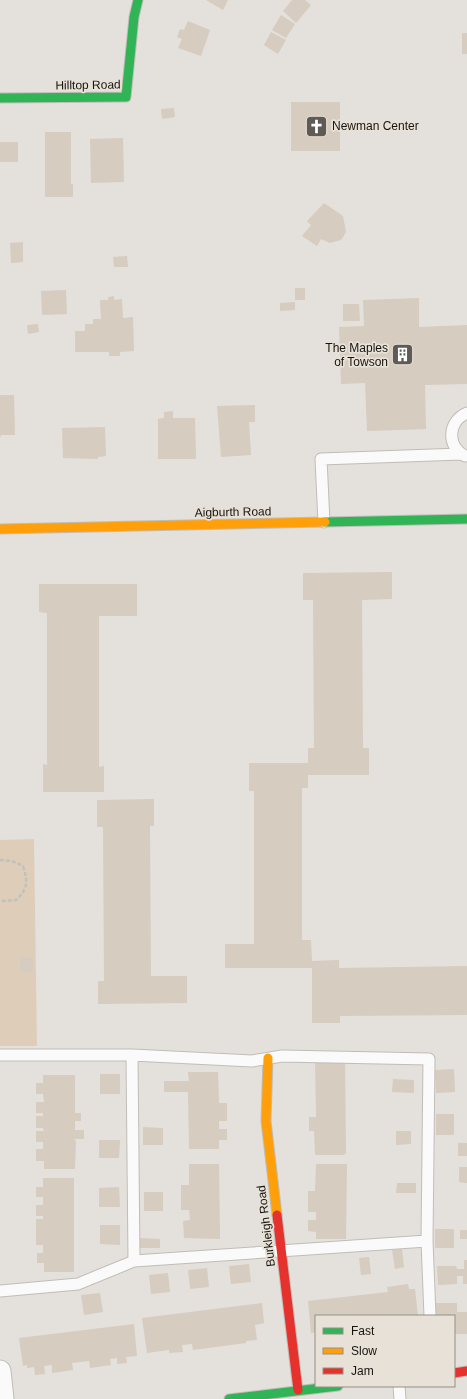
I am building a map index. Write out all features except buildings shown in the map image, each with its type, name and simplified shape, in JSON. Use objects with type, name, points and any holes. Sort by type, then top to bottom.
[{"type":"street","name":"Hilltop Road","points":[[0,98],[126,97],[134,17],[138,0]]},
{"type":"street","name":"Aigburth Road","points":[[0,529],[467,519]]},
{"type":"street","name":"Burkleigh Road","points":[[268,1058],[266,1121],[298,1390]]},
{"type":"street","points":[[0,1371],[3,1399]]},
{"type":"street","points":[[455,1373],[467,1371]]},
{"type":"street","points":[[229,1399],[328,1387]]},
{"type":"lane","points":[[464,455],[455,448],[451,434],[456,421],[467,413]]},
{"type":"lane","points":[[324,522],[321,459],[464,455]]},
{"type":"lane","points":[[0,1055],[132,1055],[252,1061],[282,1056],[429,1059],[426,1240],[430,1315]]},
{"type":"lane","points":[[132,1055],[134,1261]]},
{"type":"lane","points":[[0,1291],[78,1284],[134,1261],[426,1240]]},
{"type":"lane","points":[[398,1387],[400,1399]]},
{"type":"path","points":[[0,860],[12,861],[23,866],[27,879],[24,893],[16,900],[0,900]]},
{"type":"shaded area","points":[[34,839],[37,1046],[0,1046],[0,840]]},
{"type":"traffic: fast","points":[[0,98],[126,97],[134,17],[138,0]]},
{"type":"traffic: fast","points":[[325,522],[467,519]]},
{"type":"traffic: fast","points":[[229,1399],[330,1387]]},
{"type":"traffic: slow","points":[[0,529],[325,522]]},
{"type":"traffic: slow","points":[[268,1058],[266,1121],[277,1215]]},
{"type":"traffic: jam","points":[[277,1215],[298,1390]]},
{"type":"traffic: jam","points":[[455,1373],[467,1371]]},
{"type":"place","name":"Newman Center","points":[[316,126]]},
{"type":"place","name":"The Maples of Towson","points":[[403,355]]}]
